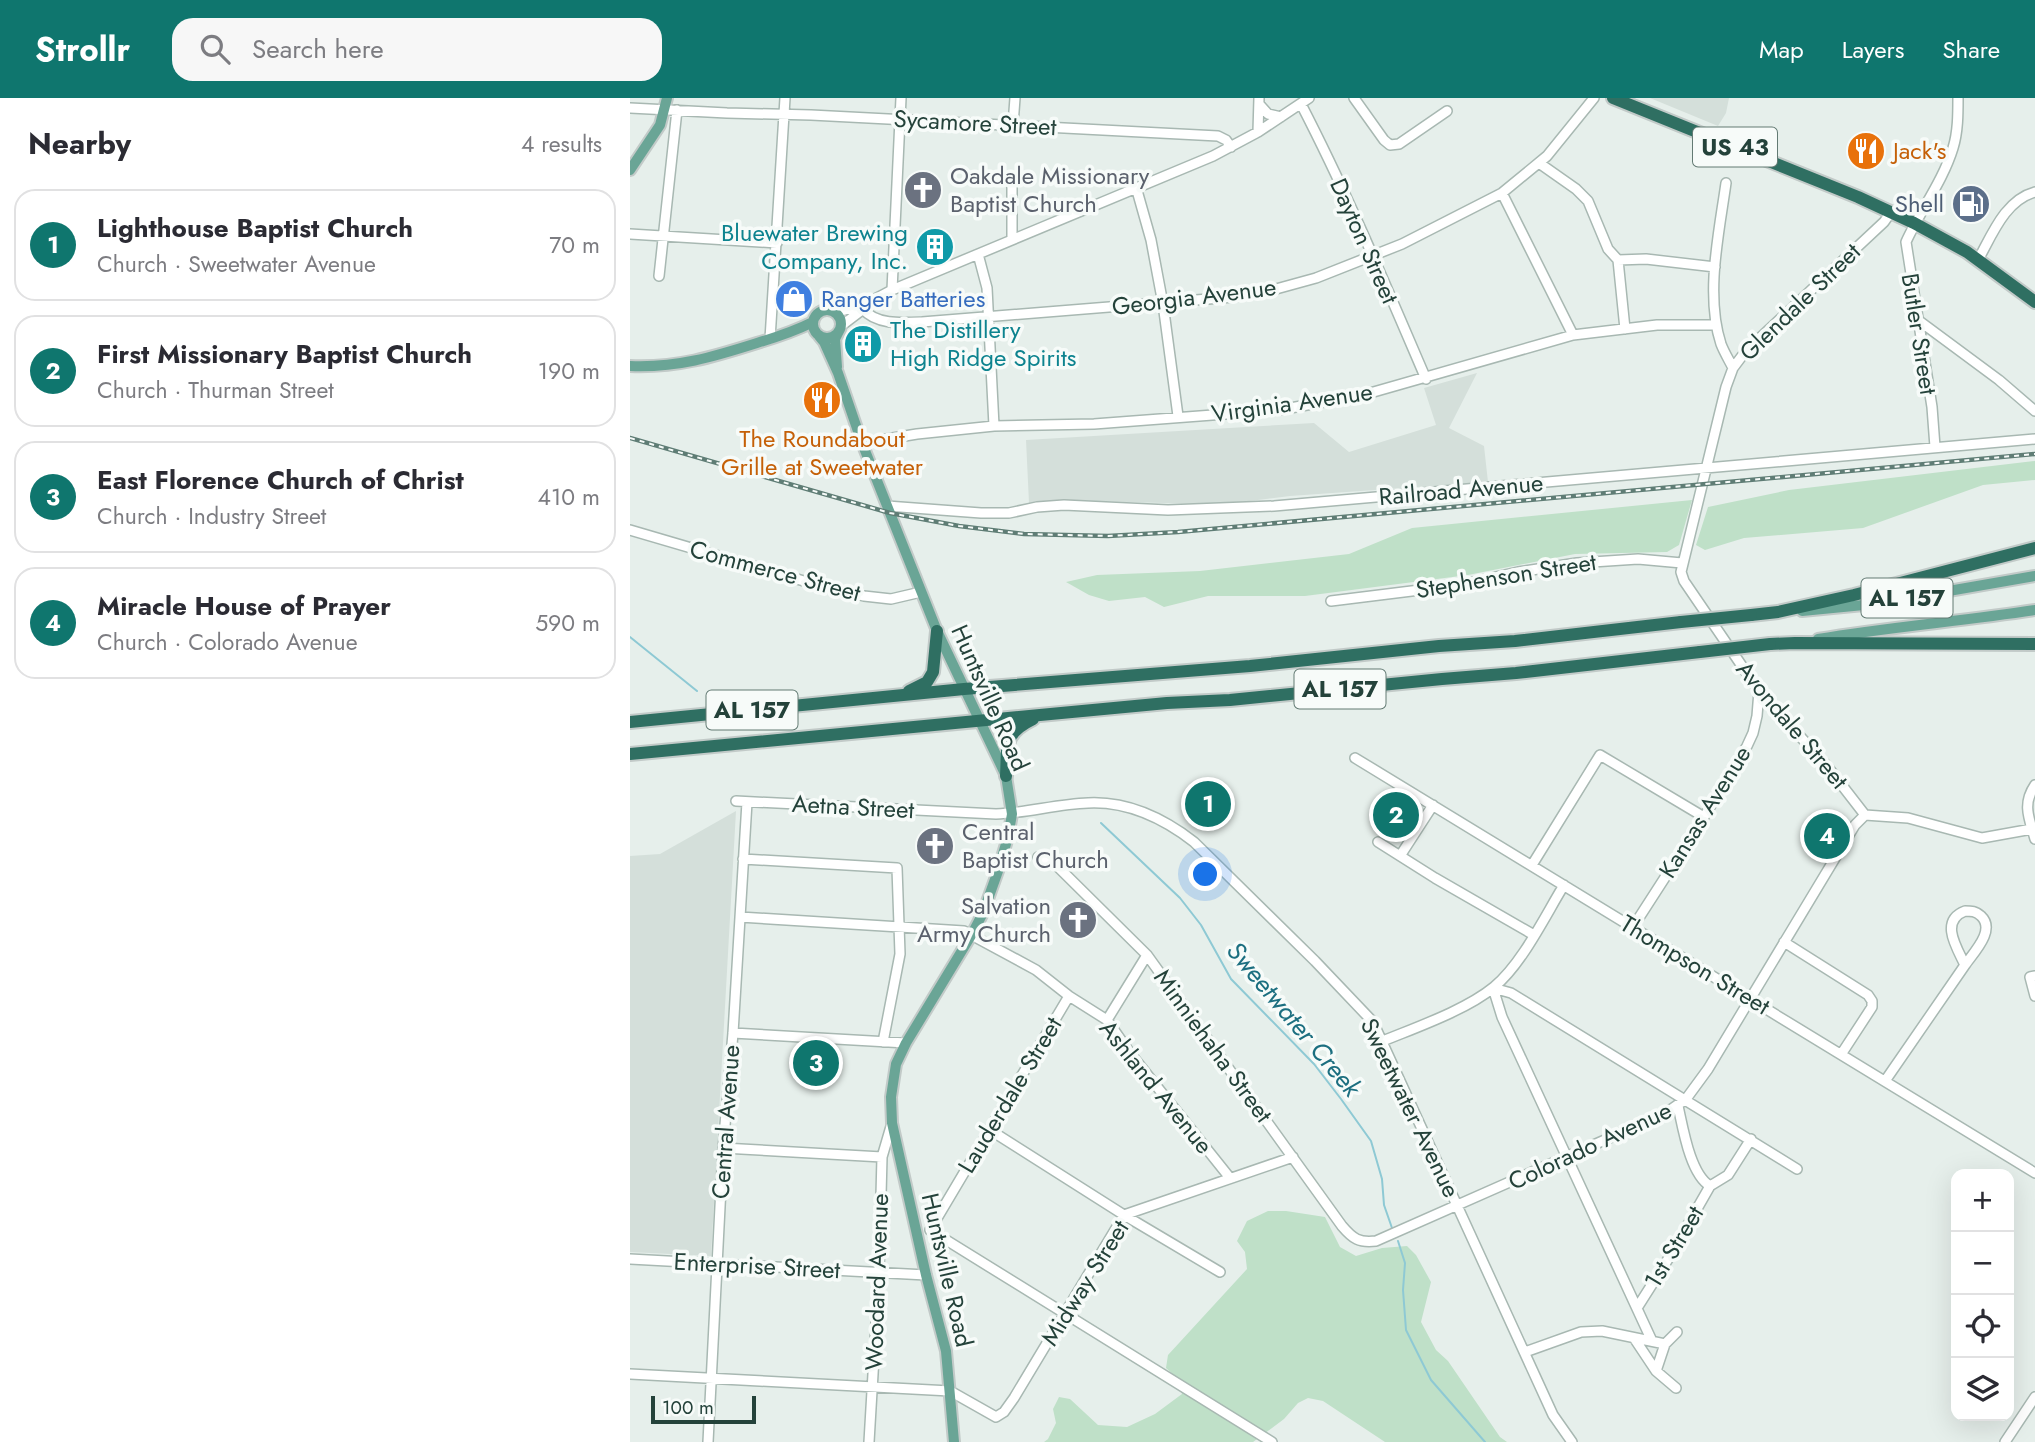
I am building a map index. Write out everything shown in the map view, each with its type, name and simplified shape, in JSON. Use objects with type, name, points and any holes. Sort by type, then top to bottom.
[{"type":"highway","name":"US 43","points":[[1613,98],[1847,192],[1914,223],[1978,260],[2035,302]]},
{"type":"highway","points":[[1778,612],[2035,548]]},
{"type":"highway","name":"AL 157","points":[[630,722],[964,689],[1276,664],[1778,612]]},
{"type":"highway","points":[[897,696],[927,682],[933,673],[937,631]]},
{"type":"highway","points":[[1795,643],[2035,644]]},
{"type":"highway","name":"AL 157","points":[[630,754],[1516,673],[1795,643]]},
{"type":"highway","points":[[1006,776],[1008,740],[1013,731],[1040,715]]},
{"type":"main road","points":[[630,170],[670,106]]},
{"type":"main road","points":[[630,366],[655,367],[689,363],[784,335],[816,330],[827,338],[839,330],[840,318],[835,312],[820,312],[816,330]]},
{"type":"main road","name":"Huntsville Road","points":[[816,330],[838,373],[862,443],[937,631],[1006,776],[1012,814],[1008,837],[983,913],[906,1043],[897,1064],[891,1097],[892,1123],[946,1351],[954,1442]]},
{"type":"main road","name":"Huntsville Road","points":[[838,373],[835,339],[839,330]]},
{"type":"main road","name":"AL 157","points":[[1778,612],[1874,604],[2035,576]]},
{"type":"main road","name":"AL 157","points":[[1795,643],[2035,610]]},
{"type":"street","points":[[770,339],[785,98]]},
{"type":"street","points":[[892,290],[901,98]]},
{"type":"street","points":[[1013,125],[1015,98]]},
{"type":"street","points":[[1354,98],[1390,145],[1399,144],[1447,111]]},
{"type":"street","name":"Georgia Avenue","points":[[866,306],[874,319],[922,323],[1233,297],[1316,278],[1402,244],[1502,193],[1559,143],[1594,98]]},
{"type":"street","name":"Butler Street","points":[[1935,447],[1906,242],[1953,149],[1957,131],[1958,98]]},
{"type":"street","points":[[1259,101],[1268,114],[1281,117]]},
{"type":"street","points":[[1258,132],[1259,101]]},
{"type":"street","points":[[839,330],[866,306],[892,290],[1231,147],[1305,101]]},
{"type":"street","name":"Dayton Street","points":[[1305,101],[1426,379]]},
{"type":"street","points":[[659,276],[670,106]]},
{"type":"street","name":"Sycamore Street","points":[[630,108],[670,106],[1218,136],[1226,140],[1231,147]]},
{"type":"street","points":[[1539,163],[1576,189],[1588,201],[1608,249],[1618,260],[1625,329]]},
{"type":"street","points":[[1726,183],[1715,267],[1714,309],[1724,350],[1733,368]]},
{"type":"street","points":[[1012,186],[1012,239]]},
{"type":"street","points":[[1136,187],[1151,240],[1163,304],[1178,416]]},
{"type":"street","points":[[1978,260],[2013,204],[2035,192]]},
{"type":"street","points":[[1502,193],[1573,335]]},
{"type":"street","name":"Glendale Street","points":[[1682,563],[1733,368],[1759,339],[1884,222],[1891,212]]},
{"type":"street","points":[[630,234],[777,243]]},
{"type":"street","points":[[978,254],[985,274],[994,425]]},
{"type":"street","points":[[1618,260],[1646,259],[1715,267]]},
{"type":"street","points":[[835,312],[866,306]]},
{"type":"street","points":[[1918,320],[1999,380],[2035,411]]},
{"type":"street","name":"Virginia Avenue","points":[[862,443],[994,425],[1094,424],[1178,416],[1246,414],[1300,407],[1426,379],[1573,335],[1657,325],[1716,325]]},
{"type":"street","name":"Railroad Avenue","points":[[887,506],[1009,513],[1064,505],[1168,510],[1286,505],[2035,439]]},
{"type":"street","name":"Commerce Street","points":[[630,530],[864,596],[891,599],[921,592]]},
{"type":"street","name":"Stephenson Street","points":[[1331,601],[1460,585],[1577,563],[1638,559],[1682,563]]},
{"type":"street","name":"Avondale Street","points":[[1682,563],[1684,581],[1759,691],[1827,766],[1865,815]]},
{"type":"street","name":"Kansas Avenue","points":[[1633,927],[1704,817],[1753,733],[1758,716],[1759,691]]},
{"type":"street","points":[[1532,865],[1600,755],[1704,817]]},
{"type":"street","name":"Thompson Street","points":[[1355,758],[2035,1172]]},
{"type":"street","points":[[2035,785],[2028,796],[2027,807],[2035,839]]},
{"type":"street","name":"Aetna Street","points":[[736,801],[1012,814]]},
{"type":"street","name":"Central Avenue","points":[[708,1442],[723,1148],[747,802]]},
{"type":"street","name":"Sweetwater Avenue","points":[[1012,814],[1088,803],[1112,804],[1138,810],[1167,822],[1194,842],[1368,1014],[1383,1041],[1553,1415],[1572,1442]]},
{"type":"street","points":[[1400,856],[1433,805]]},
{"type":"street","points":[[1865,815],[1908,818],[1982,838],[2032,829]]},
{"type":"street","name":"Colorado Avenue","points":[[1376,1241],[1678,1106],[1708,1069],[1855,825],[1865,815]]},
{"type":"street","points":[[1378,842],[1534,936]]},
{"type":"street","name":"Minniehaha Street","points":[[1038,857],[1051,860],[1147,955],[1348,1232],[1353,1238],[1364,1242],[1376,1241]]},
{"type":"street","points":[[743,859],[897,867],[900,954],[883,1042]]},
{"type":"street","points":[[1383,1041],[1461,1007],[1493,988],[1509,972],[1534,936],[1564,885]]},
{"type":"street","points":[[1885,1081],[1965,965],[1986,933],[1982,916],[1971,911],[1959,913],[1951,928],[1965,965]]},
{"type":"street","points":[[740,918],[964,931],[972,934]]},
{"type":"street","name":"Ashland Avenue","points":[[972,934],[1036,970],[1069,996],[1107,1020],[1230,1178]]},
{"type":"street","points":[[1784,942],[1868,995],[1872,1001],[1872,1007],[1842,1053]]},
{"type":"street","points":[[1107,1020],[1147,955]]},
{"type":"street","points":[[2035,976],[2030,977],[2035,996]]},
{"type":"street","points":[[1493,988],[1511,993],[1797,1168]]},
{"type":"street","points":[[1493,988],[1502,1017],[1565,1157],[1652,1341]]},
{"type":"street","name":"Lauderdale Street","points":[[930,1230],[1069,996]]},
{"type":"street","points":[[733,1033],[906,1043]]},
{"type":"street","points":[[1678,1106],[1687,1145],[1701,1179],[1710,1186]]},
{"type":"street","name":"Woodard Avenue","points":[[869,1442],[879,1272],[881,1157],[892,1123]]},
{"type":"street","points":[[990,1130],[1220,1272]]},
{"type":"street","name":"1st Street","points":[[1637,1308],[1710,1186],[1728,1175],[1751,1139]]},
{"type":"street","points":[[723,1148],[881,1157]]},
{"type":"street","name":"Midway Street","points":[[950,1391],[989,1415],[996,1417],[1004,1412],[1124,1215],[1293,1157]]},
{"type":"street","points":[[918,1235],[930,1230],[1272,1442]]},
{"type":"street","name":"Enterprise Street","points":[[630,1259],[926,1275]]},
{"type":"street","points":[[1525,1352],[1581,1332],[1602,1331],[1665,1344]]},
{"type":"street","points":[[1656,1371],[1665,1344],[1677,1332]]},
{"type":"street","points":[[1634,1338],[1656,1371],[1676,1388]]},
{"type":"street","points":[[630,1374],[950,1391]]},
{"type":"street","points":[[2005,1442],[2035,1397]]},
{"type":"shaded area","points":[[1650,98],[1729,98],[1726,113],[1718,126]]},
{"type":"shaded area","points":[[1477,373],[1449,428],[1484,446],[1488,482],[1290,496],[1233,503],[1060,500],[1029,503],[1026,440],[1314,423],[1349,452],[1436,425],[1424,388]]},
{"type":"shaded area","points":[[736,811],[711,1256],[630,1252],[630,856],[660,854]]},
{"type":"green space","points":[[2035,461],[2035,480],[1983,485],[1863,528],[1744,538],[1705,550],[1696,545],[1708,507],[1789,490]]},
{"type":"green space","points":[[1692,500],[1679,545],[1667,552],[1575,554],[1468,575],[1305,596],[1208,596],[1164,607],[1145,597],[1109,601],[1089,595],[1066,582],[1097,575],[1200,571],[1349,554],[1412,528]]},
{"type":"green space","points":[[1268,1211],[1325,1217],[1340,1247],[1356,1256],[1382,1248],[1407,1246],[1416,1255],[1431,1282],[1421,1322],[1436,1350],[1448,1361],[1500,1437],[1507,1442],[1385,1442],[1323,1401],[1308,1398],[1298,1403],[1284,1419],[1253,1442],[1044,1442],[1056,1423],[1053,1409],[1059,1397],[1070,1399],[1098,1425],[1127,1427],[1155,1414],[1182,1394],[1179,1380],[1166,1368],[1168,1355],[1247,1269],[1245,1252],[1237,1241],[1247,1221]]},
{"type":"waterway","name":"Sweetwater Creek","points":[[630,637],[697,691]]},
{"type":"waterway","name":"Sweetwater Creek","points":[[1101,823],[1180,898],[1201,925],[1231,979],[1314,1064],[1341,1099],[1371,1141],[1382,1179],[1384,1205],[1392,1228]]},
{"type":"waterway","name":"Sweetwater Creek","points":[[1398,1241],[1405,1263],[1403,1290],[1406,1330],[1431,1380],[1485,1442]]},
{"type":"railway","points":[[630,438],[890,513],[959,526],[1024,534],[1108,536],[1178,532],[2035,454]]},
{"type":"place","name":"Jack's","points":[[1866,151]]},
{"type":"place","name":"Oakdale Missionary Baptist Church","points":[[923,190]]},
{"type":"place","name":"Shell","points":[[1971,204]]},
{"type":"place","name":"Bluewater Brewing Company, Inc.","points":[[935,247]]},
{"type":"place","name":"Ranger Batteries","points":[[794,299]]},
{"type":"place","name":"The Distillery High Ridge Spirits","points":[[863,344]]},
{"type":"place","name":"The Roundabout Grille at Sweetwater","points":[[822,400]]},
{"type":"place","name":"Lighthouse Baptist Church","points":[[1208,804]]},
{"type":"place","name":"First Missionary Baptist Church","points":[[1396,815]]},
{"type":"place","name":"Miracle House of Prayer","points":[[1827,836]]},
{"type":"place","name":"Central Baptist Church","points":[[935,846]]},
{"type":"place","name":"Salvation Army Church","points":[[1078,920]]},
{"type":"place","name":"East Florence Church of Christ","points":[[816,1063]]}]
